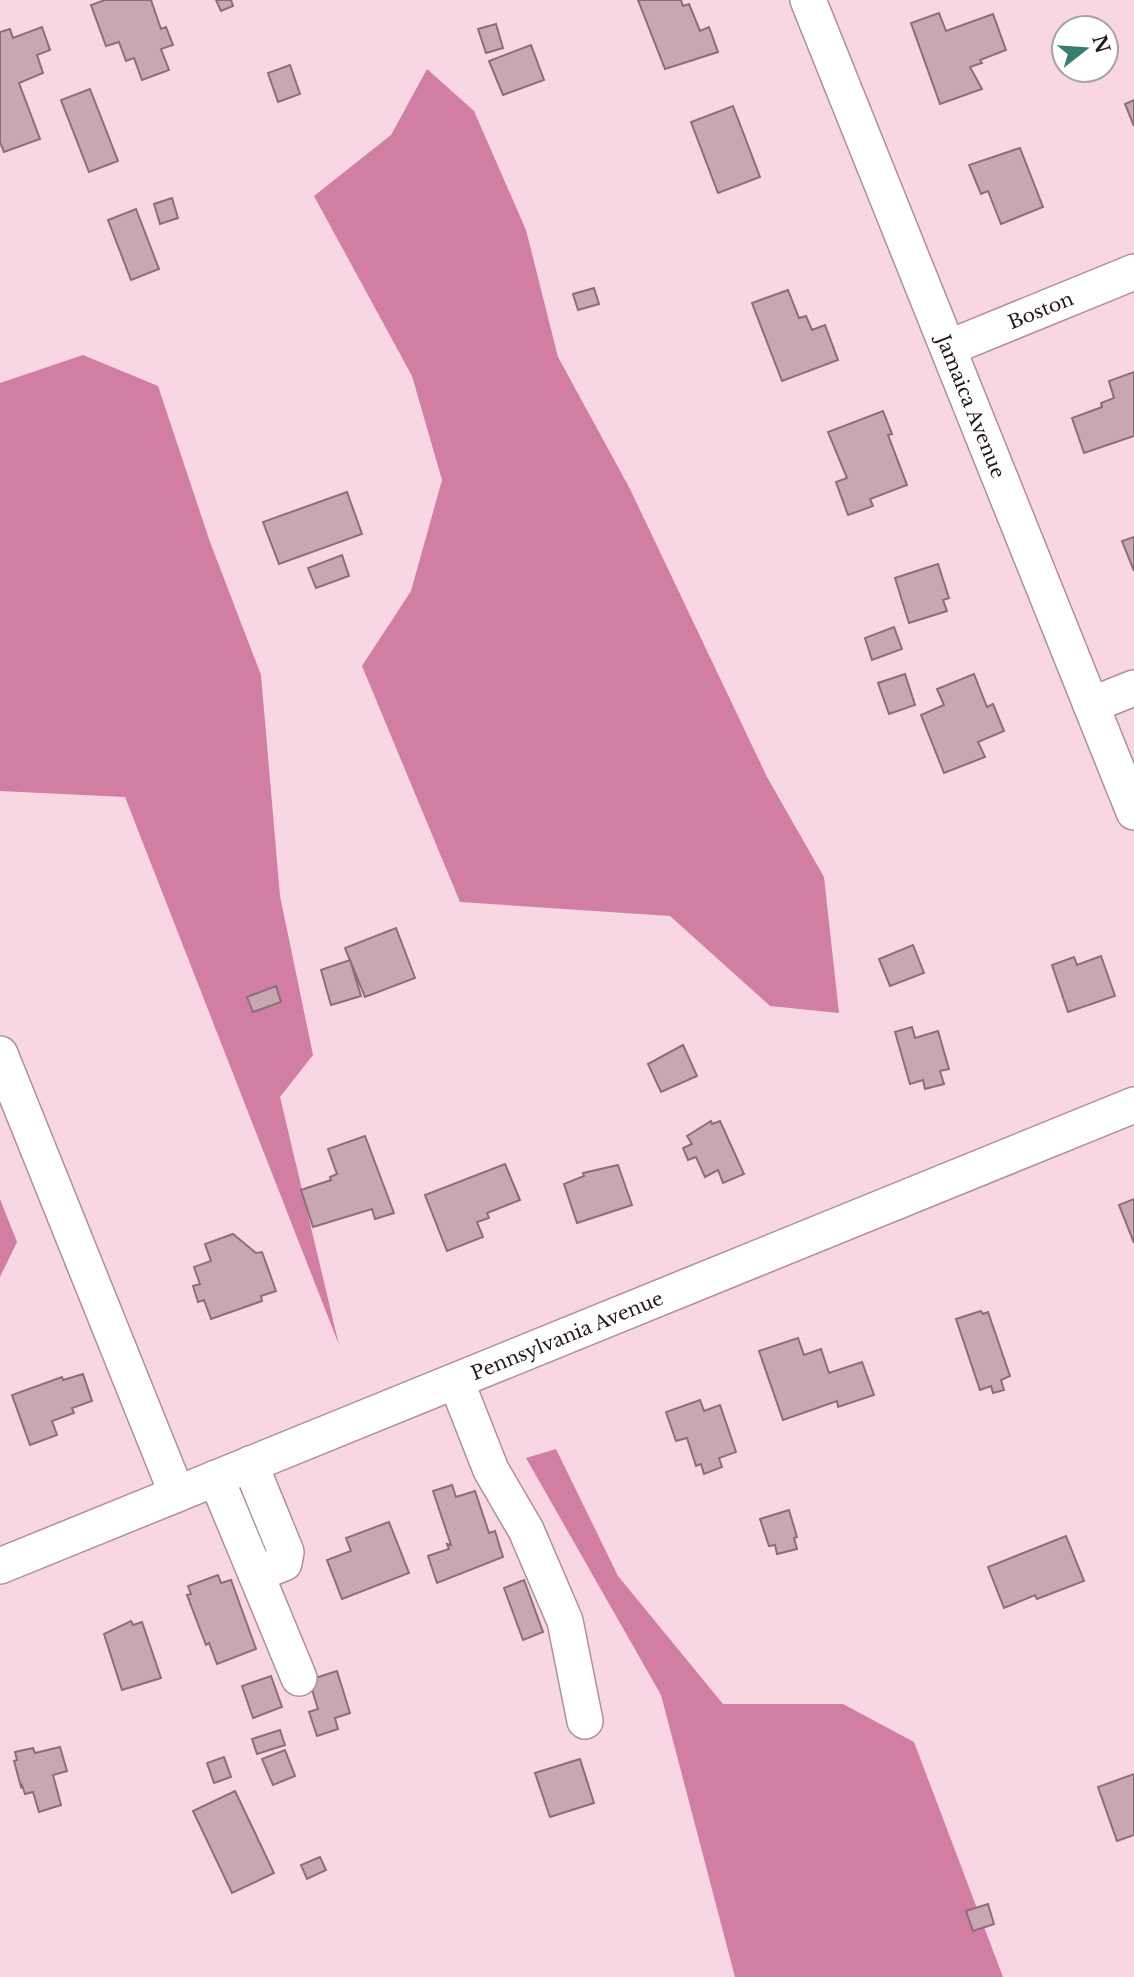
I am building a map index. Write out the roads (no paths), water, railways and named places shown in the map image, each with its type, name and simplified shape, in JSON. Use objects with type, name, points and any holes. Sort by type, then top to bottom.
[{"type":"street","name":"Jamaica Avenue","points":[[808,0],[1134,813]]},
{"type":"street","name":"Boston","points":[[948,348],[1134,272]]},
{"type":"street","points":[[1091,705],[1134,688]]},
{"type":"street","points":[[0,1054],[177,1494]]},
{"type":"street","name":"Pennsylvania Avenue","points":[[0,1566],[1134,1105]]},
{"type":"street","points":[[456,1381],[491,1470],[526,1530],[565,1621],[586,1721]]},
{"type":"street","points":[[250,1464],[287,1559],[279,1567],[257,1574]]},
{"type":"street","points":[[216,1478],[299,1678]]}]
